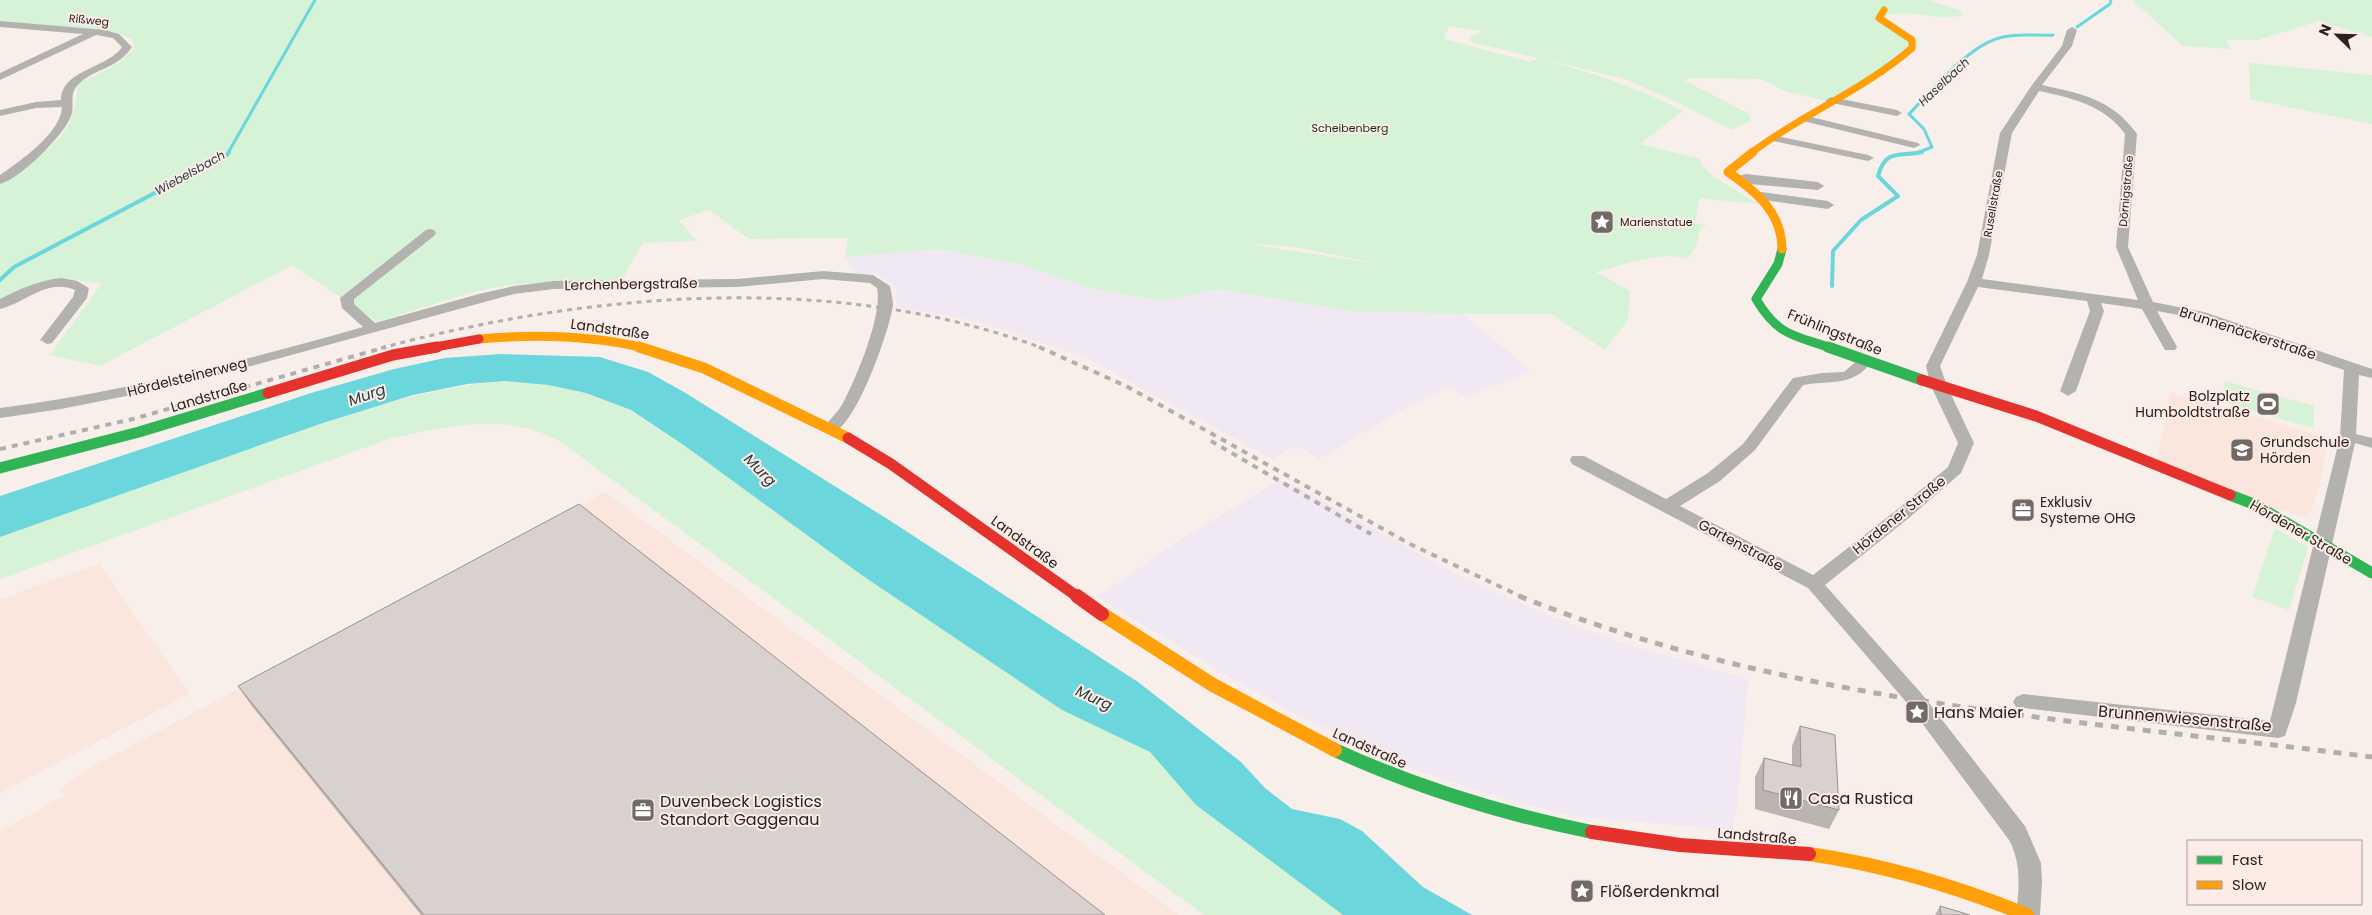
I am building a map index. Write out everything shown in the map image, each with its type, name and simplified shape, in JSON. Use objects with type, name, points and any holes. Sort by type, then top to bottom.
[{"type":"street","points":[[1818,186],[1746,178],[1738,179],[1728,172],[1740,159],[1803,118],[1893,66],[1912,48],[1912,40],[1879,18],[1884,10]]},
{"type":"street","name":"Rißweg","points":[[0,24],[95,32],[116,36],[127,47],[116,60],[74,83],[67,91],[66,115],[59,127],[38,151],[0,180]]},
{"type":"street","name":"Rusellstraße","points":[[1939,386],[1933,366],[1974,282],[1989,232],[2006,133],[2036,87],[2067,46],[2072,30]]},
{"type":"street","points":[[0,77],[95,32]]},
{"type":"street","name":"Dörnigstraße","points":[[2036,87],[2077,97],[2107,108],[2122,120],[2131,134],[2122,247],[2147,305],[2170,347]]},
{"type":"street","points":[[1832,100],[1897,114]]},
{"type":"street","points":[[0,113],[36,105],[65,103]]},
{"type":"street","points":[[1803,118],[1914,145]]},
{"type":"street","points":[[1772,138],[1868,158]]},
{"type":"street","name":"Frühlingstraße","points":[[1738,179],[1761,196],[1781,233],[1784,245],[1780,260],[1760,288],[1756,299],[1768,319],[1783,331],[1939,386]]},
{"type":"street","name":"Frühlingstraße","points":[[1761,196],[1828,204]]},
{"type":"street","points":[[372,328],[347,305],[347,298],[430,233]]},
{"type":"street","name":"Lerchenbergstraße","points":[[372,328],[478,298],[514,290],[554,285],[737,283],[823,274],[873,279],[883,286],[885,308],[855,394],[840,420],[832,428]]},
{"type":"street","points":[[0,306],[32,289],[48,284],[65,282],[82,288],[80,298],[47,340]]},
{"type":"street","name":"Brunnenäckerstraße","points":[[1974,282],[2147,305],[2199,315],[2372,374]]},
{"type":"street","points":[[2068,391],[2097,311],[2092,297]]},
{"type":"street","name":"Hördelsteinerweg","points":[[0,412],[74,402],[164,385],[372,328]]},
{"type":"street","name":"Landstraße","points":[[0,468],[134,434],[399,354],[445,344],[511,337],[601,340],[660,352],[688,362],[832,428],[866,448],[1053,581],[1182,664],[1280,722],[1359,762],[1426,788],[1512,815],[1580,830],[1658,842],[1862,861],[1914,873],[2028,915]]},
{"type":"street","points":[[1668,506],[1714,477],[1749,447],[1798,381],[1822,377],[1848,376],[1866,361]]},
{"type":"street","points":[[2323,543],[2348,436],[2352,367]]},
{"type":"street","name":"Hördener Straße","points":[[1939,386],[2036,416],[2256,505],[2372,573]]},
{"type":"street","name":"Hördener Straße","points":[[1814,584],[1904,513],[1955,469],[1966,443],[1939,386]]},
{"type":"street","points":[[2348,436],[2372,443]]},
{"type":"street","name":"Gartenstraße","points":[[1578,460],[1814,584]]},
{"type":"street","name":"Brunnenwiesenstraße","points":[[2023,702],[2278,730],[2323,543]]},
{"type":"street","points":[[1814,584],[1914,698],[2017,832],[2028,852],[2032,872],[2028,915]]},
{"type":"shaded area","points":[[940,249],[1023,265],[1094,289],[1164,301],[1217,289],[1351,311],[1463,314],[1531,371],[1467,397],[1451,387],[1407,407],[1319,459],[1296,445],[1273,459],[1086,358],[1010,331],[965,319],[896,307],[896,287],[877,274],[856,273],[845,257]]},
{"type":"shaded area","name":"Grundschule Hörden","points":[[2170,392],[2328,438],[2321,479],[2310,514],[2304,517],[2262,504],[2157,462]]},
{"type":"shaded area","points":[[1280,480],[1303,490],[1456,574],[1550,616],[1620,642],[1748,679],[1737,808],[1732,830],[1572,816],[1492,795],[1415,770],[1290,711],[1226,675],[1097,597],[1188,535]]},
{"type":"shaded area","name":"Duvenbeck Logistics Standort Gaggenau","points":[[605,492],[1179,915],[0,915],[0,831],[64,796],[60,789],[82,772],[437,584]]},
{"type":"shaded area","points":[[100,564],[189,694],[0,793],[0,599]]},
{"type":"green space","name":"Scheibenberg","points":[[0,0],[1929,0],[1961,11],[1963,15],[1944,17],[1904,13],[1885,16],[1888,22],[1919,39],[1918,48],[1835,103],[1785,91],[1760,79],[1691,78],[1684,80],[1749,114],[1751,121],[1732,130],[1668,98],[1622,78],[1471,42],[1469,39],[1481,31],[1449,26],[1444,39],[1531,62],[1537,58],[1612,80],[1683,111],[1640,144],[1701,159],[1700,163],[1714,177],[1758,204],[1699,198],[1695,223],[1707,225],[1700,229],[1696,247],[1687,259],[1666,256],[1596,272],[1630,291],[1628,320],[1605,350],[1551,314],[1351,311],[1217,289],[1164,301],[1094,289],[1023,265],[940,249],[845,257],[848,238],[749,239],[709,210],[679,220],[697,241],[643,243],[620,283],[551,282],[510,285],[460,296],[377,322],[293,265],[100,366],[50,355],[101,284],[65,278],[29,287],[0,303],[0,183],[47,150],[62,134],[72,115],[79,83],[114,66],[135,48],[132,39],[115,32],[0,22]],"holes":[[[1253,244],[1295,247],[1379,264]]]},
{"type":"green space","points":[[2132,0],[2372,0],[2372,37],[2319,21],[2258,40],[2226,40],[2232,49],[2183,46]]},
{"type":"green space","points":[[2249,63],[2372,75],[2372,124],[2250,99]]},
{"type":"green space","points":[[505,381],[548,385],[586,393],[631,410],[685,446],[863,576],[1062,710],[1150,752],[1196,805],[1343,915],[1204,915],[571,449],[550,436],[531,429],[491,424],[470,425],[429,430],[389,439],[0,579],[0,537],[377,406],[440,390]]},
{"type":"green space","name":"Bolzplatz Humboldtstraße","points":[[2225,381],[2314,406],[2313,428],[2222,402]]},
{"type":"green space","points":[[2275,528],[2308,547],[2289,610],[2252,597]]},
{"type":"water","name":"Murg","points":[[500,354],[600,357],[648,372],[684,392],[889,520],[1138,682],[1241,762],[1265,788],[1292,809],[1340,819],[1362,831],[1423,887],[1472,915],[1343,915],[1196,805],[1150,752],[1062,710],[863,576],[685,446],[631,410],[586,393],[548,385],[505,381],[467,384],[413,395],[323,423],[0,537],[0,496],[311,393],[394,369],[445,358]]},
{"type":"building","name":"Duvenbeck Logistics Standort Gaggenau","points":[[579,504],[1105,915],[424,915],[238,686]]},
{"type":"building","points":[[1800,726],[1835,735],[1839,810],[1763,790],[1764,758],[1801,767]]},
{"type":"building","points":[[1940,906],[1970,915],[1941,915]]},
{"type":"waterway","name":"Wiebelsbach","points":[[228,153],[315,0]]},
{"type":"waterway","name":"Haselbach","points":[[2077,27],[2110,4],[2111,0]]},
{"type":"waterway","name":"Haselbach","points":[[1919,152],[1932,147],[1924,129],[1909,114],[1952,69],[1990,41],[2009,36],[2053,35]]},
{"type":"waterway","name":"Wiebelsbach","points":[[0,280],[14,267],[227,155],[229,152]]},
{"type":"waterway","name":"Haselbach","points":[[1832,286],[1833,251],[1861,220],[1898,196],[1878,176],[1881,167],[1889,157],[1894,155],[1919,152]]},
{"type":"railway","points":[[381,348],[461,329],[543,314],[628,303],[713,298],[797,299],[881,308],[963,324],[1040,347]]},
{"type":"railway","points":[[0,449],[133,419],[386,347]]},
{"type":"railway","points":[[1040,347],[1126,386],[1410,544],[1522,597]]},
{"type":"railway","points":[[1211,441],[1371,534]]},
{"type":"railway","points":[[1519,596],[1621,633],[1726,662],[1832,685],[1940,704],[2048,719],[2372,757]]},
{"type":"traffic: fast","points":[[1782,249],[1778,264],[1756,299],[1768,319],[1783,331],[1922,380]]},
{"type":"traffic: fast","points":[[0,468],[139,432],[268,393]]},
{"type":"traffic: fast","points":[[2230,495],[2256,505],[2372,573]]},
{"type":"traffic: fast","points":[[1335,750],[1397,777],[1460,800],[1526,818],[1592,832]]},
{"type":"traffic: slow","points":[[1782,249],[1779,225],[1766,204],[1757,194],[1728,172],[1778,133],[1883,70],[1912,48],[1912,40],[1879,18],[1884,10]]},
{"type":"traffic: slow","points":[[479,339],[530,336],[582,337],[607,340],[657,351],[715,373],[819,422],[848,438]]},
{"type":"traffic: slow","points":[[1102,614],[1213,685],[1335,750]]},
{"type":"traffic: slow","points":[[1809,854],[1893,869],[1974,894],[2027,915]]},
{"type":"traffic: jam","points":[[268,393],[393,355],[479,339]]},
{"type":"traffic: jam","points":[[1922,380],[2036,416],[2230,495]]},
{"type":"traffic: jam","points":[[848,438],[891,464],[1102,614]]},
{"type":"traffic: jam","points":[[1592,832],[1680,845],[1809,854]]},
{"type":"place","name":"Marienstatue","points":[[1602,222]]},
{"type":"place","name":"Bolzplatz Humboldtstraße","points":[[2268,404]]},
{"type":"place","name":"Grundschule Hörden","points":[[2242,450]]},
{"type":"place","name":"Exklusiv Systeme OHG","points":[[2023,510]]},
{"type":"place","name":"Hans Maier","points":[[1917,712]]},
{"type":"place","name":"Casa Rustica","points":[[1791,798]]},
{"type":"place","name":"Duvenbeck Logistics Standort Gaggenau","points":[[643,810]]},
{"type":"place","name":"Flößerdenkmal","points":[[1582,891]]}]
